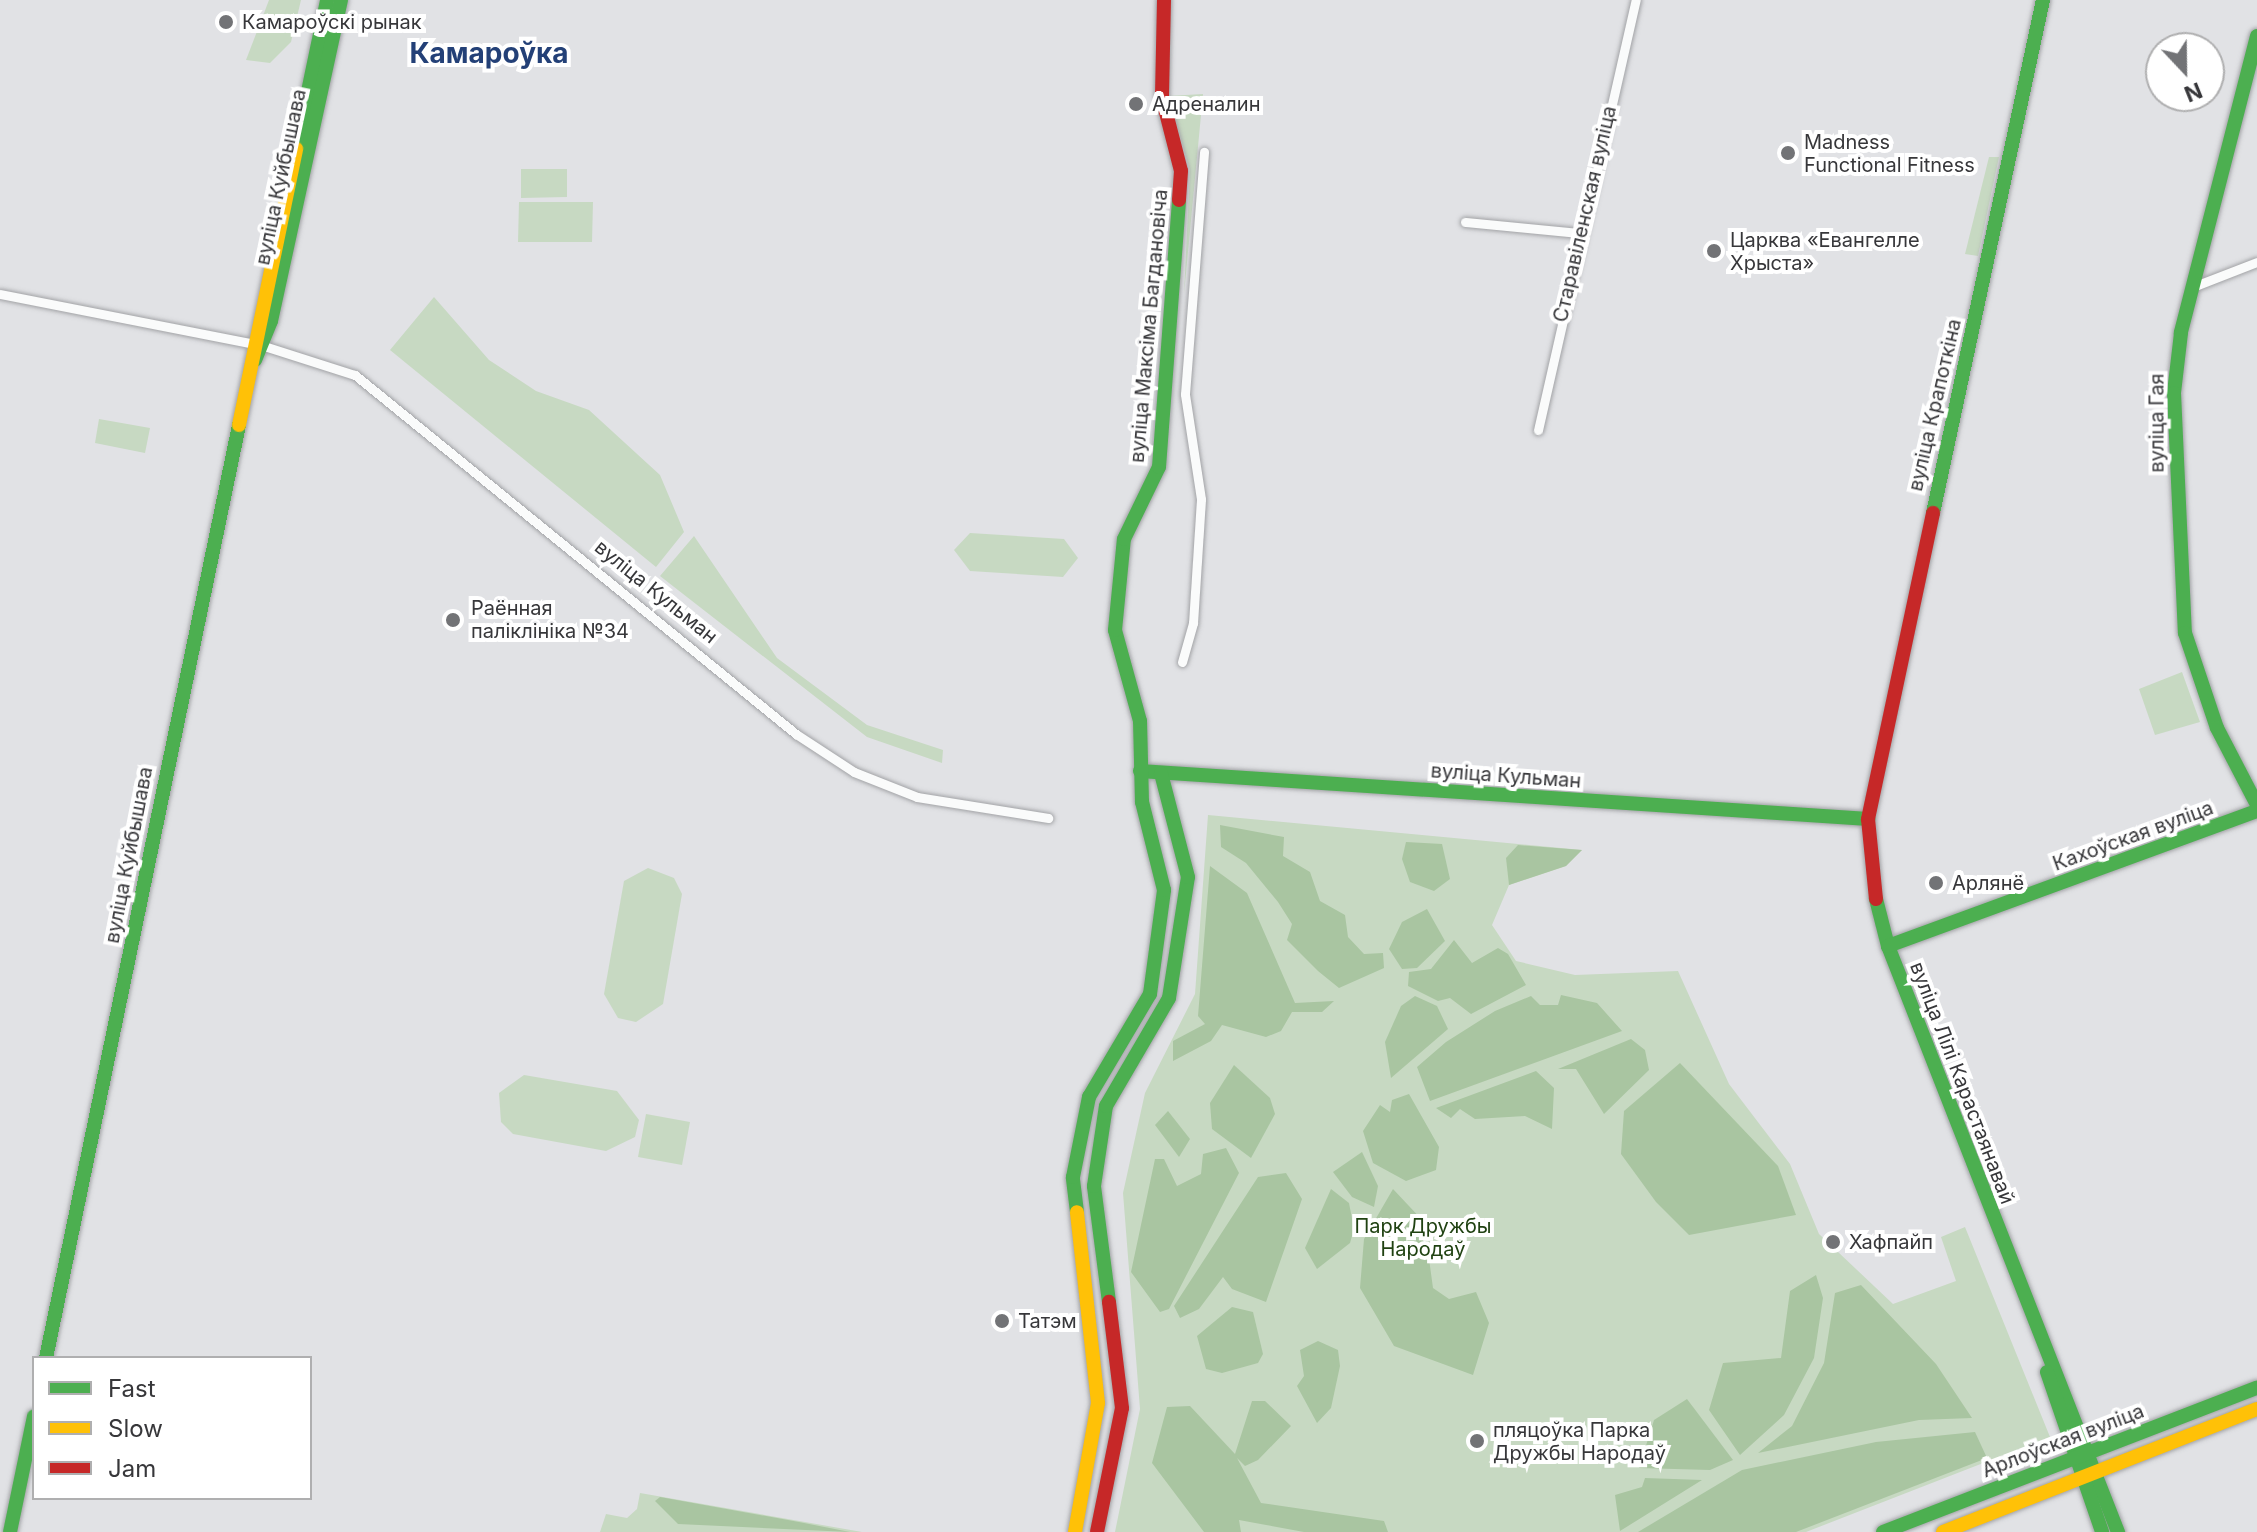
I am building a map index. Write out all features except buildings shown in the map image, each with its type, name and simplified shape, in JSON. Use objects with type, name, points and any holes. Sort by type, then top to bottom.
[{"type":"main road","name":"вуліца Куйбышава","points":[[259,345],[327,0]]},
{"type":"main road","name":"вуліца Куйбышава","points":[[46,1356],[255,360],[341,0]]},
{"type":"main road","name":"вуліца Максіма Багдановіча","points":[[1075,1532],[1098,1403],[1073,1177],[1089,1097],[1150,994],[1164,890],[1140,771],[1143,735],[1115,630],[1124,539],[1159,467],[1163,434],[1181,171],[1162,97],[1164,0]]},
{"type":"main road","name":"вуліца Крапоткіна","points":[[1868,819],[2043,0]]},
{"type":"main road","name":"вуліца Гая","points":[[2257,36],[2195,286],[2174,393],[2183,613],[2217,728],[2257,805]]},
{"type":"main road","name":"вуліца Кульман","points":[[1140,771],[1868,819]]},
{"type":"main road","points":[[1097,1532],[1122,1408],[1094,1186],[1106,1106],[1169,998],[1189,866],[1161,773]]},
{"type":"main road","name":"Кахоўская вуліца","points":[[1888,946],[2257,811]]},
{"type":"main road","name":"вуліца Лілі Карастаянавай","points":[[1868,819],[1874,890],[1888,946],[2080,1455],[2118,1532]]},
{"type":"main road","name":"Арлоўская вуліца","points":[[1883,1532],[2257,1388]]},
{"type":"main road","name":"Арлоўская вуліца","points":[[1943,1532],[2257,1409]]},
{"type":"main road","points":[[10,1532],[32,1426]]},
{"type":"main road","name":"вуліца Лілі Карастаянавай","points":[[2088,1475],[2102,1532]]},
{"type":"street","name":"Старавіленская вуліца","points":[[1538,430],[1579,233],[1636,0]]},
{"type":"street","name":"вуліца Максіма Багдановіча","points":[[1182,662],[1193,623],[1201,499],[1186,412],[1204,152]]},
{"type":"street","points":[[1465,222],[1579,233]]},
{"type":"street","points":[[2195,286],[2257,262]]},
{"type":"street","name":"вуліца Кульман","points":[[0,294],[259,345],[355,375],[796,734],[854,772],[917,797],[1048,818]]},
{"type":"green space","points":[[269,0],[301,0],[291,42],[270,63],[246,60]]},
{"type":"green space","points":[[1203,94],[1184,294],[1190,170],[1168,96]]},
{"type":"green space","points":[[1989,157],[1999,157],[1978,256],[1965,254]]},
{"type":"green space","points":[[521,169],[567,169],[567,197],[521,198]]},
{"type":"green space","points":[[519,202],[593,202],[592,242],[518,242]]},
{"type":"green space","points":[[434,297],[489,360],[536,391],[589,410],[660,475],[684,532],[656,567],[390,350]]},
{"type":"green space","points":[[99,419],[150,428],[145,453],[95,443]]},
{"type":"green space","points":[[970,533],[1064,539],[1078,558],[1063,577],[970,571],[954,550]]},
{"type":"green space","points":[[694,536],[777,658],[867,725],[943,750],[942,763],[867,737],[660,576]]},
{"type":"green space","points":[[2182,672],[2200,722],[2155,735],[2139,689]]},
{"type":"green space","name":"Парк Дружбы Народаў","points":[[1208,815],[1582,850],[1566,866],[1509,885],[1492,925],[1516,961],[1575,975],[1678,971],[1729,1084],[1790,1164],[1819,1234],[1893,1304],[1956,1281],[1941,1237],[1965,1227],[2050,1437],[1806,1532],[1115,1532],[1140,1409],[1123,1193],[1145,1093],[1195,994]]},
{"type":"green space","points":[[1220,825],[1284,837],[1283,856],[1310,872],[1320,901],[1345,915],[1348,937],[1364,954],[1383,953],[1384,968],[1339,988],[1318,971],[1287,940],[1292,924],[1278,902],[1246,863],[1221,847]]},
{"type":"green space","points":[[1406,842],[1442,844],[1450,879],[1434,891],[1410,882],[1402,859]]},
{"type":"green space","points":[[1518,845],[1582,850],[1566,866],[1509,885],[1506,858]]},
{"type":"green space","points":[[1210,866],[1247,893],[1295,1003],[1334,1001],[1322,1012],[1292,1012],[1281,1031],[1266,1037],[1222,1025],[1211,1041],[1173,1061],[1173,1041],[1205,1024],[1198,1016]]},
{"type":"green space","points":[[648,868],[674,878],[682,894],[663,1004],[636,1022],[618,1018],[604,994],[624,881]]},
{"type":"green space","points":[[1427,909],[1445,941],[1417,968],[1402,969],[1389,949],[1402,922]]},
{"type":"green space","points":[[1454,940],[1472,963],[1498,948],[1508,954],[1526,985],[1471,1014],[1450,998],[1438,1001],[1408,986],[1409,972],[1431,969]]},
{"type":"green space","points":[[1561,995],[1597,1003],[1622,1031],[1430,1101],[1417,1067],[1446,1042],[1495,1011],[1531,996],[1540,1005],[1558,1005]]},
{"type":"green space","points":[[1415,996],[1437,1006],[1448,1029],[1391,1078],[1385,1042],[1401,1006]]},
{"type":"green space","points":[[1631,1039],[1645,1050],[1649,1070],[1604,1114],[1576,1069],[1558,1069]]},
{"type":"green space","points":[[1680,1063],[1778,1166],[1796,1215],[1689,1235],[1656,1202],[1621,1154],[1624,1111]]},
{"type":"green space","points":[[1234,1065],[1270,1098],[1275,1114],[1251,1158],[1212,1129],[1210,1103]]},
{"type":"green space","points":[[1536,1071],[1554,1088],[1552,1129],[1525,1116],[1475,1119],[1460,1109],[1451,1118],[1436,1108]]},
{"type":"green space","points":[[524,1075],[617,1091],[639,1120],[635,1137],[606,1151],[513,1134],[501,1122],[499,1093]]},
{"type":"green space","points":[[1409,1094],[1439,1147],[1436,1170],[1406,1181],[1373,1163],[1363,1131],[1380,1105],[1390,1112],[1392,1100]]},
{"type":"green space","points":[[1168,1111],[1190,1139],[1179,1157],[1155,1125]]},
{"type":"green space","points":[[646,1114],[690,1122],[682,1165],[638,1157]]},
{"type":"green space","points":[[1226,1148],[1239,1173],[1169,1309],[1160,1312],[1131,1272],[1155,1159],[1164,1159],[1177,1186],[1201,1174],[1203,1154]]},
{"type":"green space","points":[[1362,1152],[1378,1186],[1374,1207],[1352,1197],[1333,1172]]},
{"type":"green space","points":[[1286,1173],[1302,1199],[1266,1302],[1232,1289],[1223,1277],[1199,1309],[1180,1318],[1174,1306],[1258,1177]]},
{"type":"green space","points":[[1331,1189],[1349,1203],[1354,1229],[1350,1243],[1317,1269],[1305,1248]]},
{"type":"green space","points":[[1393,1189],[1424,1222],[1433,1288],[1449,1299],[1476,1292],[1489,1323],[1473,1375],[1394,1346],[1360,1288],[1364,1239]]},
{"type":"green space","points":[[1816,1275],[1823,1298],[1814,1358],[1784,1415],[1740,1455],[1709,1410],[1723,1363],[1781,1358],[1790,1291]]},
{"type":"green space","points":[[1861,1285],[1936,1364],[1972,1418],[1919,1420],[1758,1453],[1792,1426],[1824,1363],[1835,1293]]},
{"type":"green space","points":[[1232,1307],[1253,1312],[1263,1354],[1258,1363],[1222,1373],[1206,1369],[1197,1336]]},
{"type":"green space","points":[[1318,1341],[1338,1350],[1340,1366],[1331,1408],[1317,1423],[1297,1386],[1304,1376],[1300,1350]]},
{"type":"green space","points":[[1687,1399],[1733,1460],[1710,1470],[1639,1468],[1654,1420]]},
{"type":"green space","points":[[1252,1401],[1265,1401],[1291,1426],[1258,1460],[1245,1466],[1237,1458],[1261,1503],[1384,1521],[1388,1532],[1304,1532],[1239,1520],[1241,1532],[1204,1532],[1152,1463],[1167,1407],[1190,1406],[1235,1454]]},
{"type":"green space","points":[[1975,1432],[1987,1458],[1796,1532],[1638,1532],[1742,1470],[1876,1442]]},
{"type":"green space","points":[[1645,1478],[1702,1480],[1620,1531],[1615,1495],[1642,1487]]},
{"type":"green space","points":[[640,1493],[862,1532],[600,1532],[606,1514],[627,1518],[637,1509]]},
{"type":"green space","points":[[660,1497],[850,1532],[678,1524],[655,1501]]},
{"type":"traffic: fast","points":[[296,149],[327,0]]},
{"type":"traffic: fast","points":[[255,360],[271,321],[341,0]]},
{"type":"traffic: fast","points":[[1933,513],[2043,0]]},
{"type":"traffic: fast","points":[[2257,36],[2181,333],[2174,393],[2185,633],[2217,728],[2257,805]]},
{"type":"traffic: fast","points":[[1077,1212],[1073,1177],[1089,1097],[1150,994],[1164,890],[1142,802],[1140,721],[1115,630],[1124,539],[1159,467],[1179,200]]},
{"type":"traffic: fast","points":[[46,1356],[239,425]]},
{"type":"traffic: fast","points":[[1140,771],[1868,819]]},
{"type":"traffic: fast","points":[[1109,1302],[1094,1186],[1106,1106],[1169,998],[1188,877],[1161,773]]},
{"type":"traffic: fast","points":[[1888,946],[2257,811]]},
{"type":"traffic: fast","points":[[1876,899],[1888,946],[2118,1532]]},
{"type":"traffic: fast","points":[[2047,1372],[2102,1532]]},
{"type":"traffic: fast","points":[[1883,1532],[2257,1388]]},
{"type":"traffic: fast","points":[[10,1532],[32,1426]]},
{"type":"traffic: slow","points":[[239,425],[296,149]]},
{"type":"traffic: slow","points":[[1075,1532],[1098,1403],[1077,1212]]},
{"type":"traffic: slow","points":[[1943,1532],[2257,1409]]},
{"type":"traffic: jam","points":[[1164,0],[1162,97],[1181,171],[1179,200]]},
{"type":"traffic: jam","points":[[1876,899],[1868,819],[1933,513]]},
{"type":"traffic: jam","points":[[1097,1532],[1122,1408],[1109,1302]]},
{"type":"place","name":"Камароўскі рынак","points":[[226,22]]},
{"type":"place","name":"Адреналин","points":[[1136,104]]},
{"type":"place","name":"Madness Functional Fitness","points":[[1788,153]]},
{"type":"place","name":"Царква «Евангелле Хрыста»","points":[[1714,251]]},
{"type":"place","name":"Раённая паліклініка №34","points":[[453,620]]},
{"type":"place","name":"Арлянё","points":[[1936,883]]},
{"type":"place","name":"Хафпайп","points":[[1833,1242]]},
{"type":"place","name":"Татэм","points":[[1002,1321]]},
{"type":"place","name":"пляцоўка Парка Дружбы Народаў","points":[[1477,1441]]},
{"type":"district","name":"Камароўка","points":[[489,53]]}]
